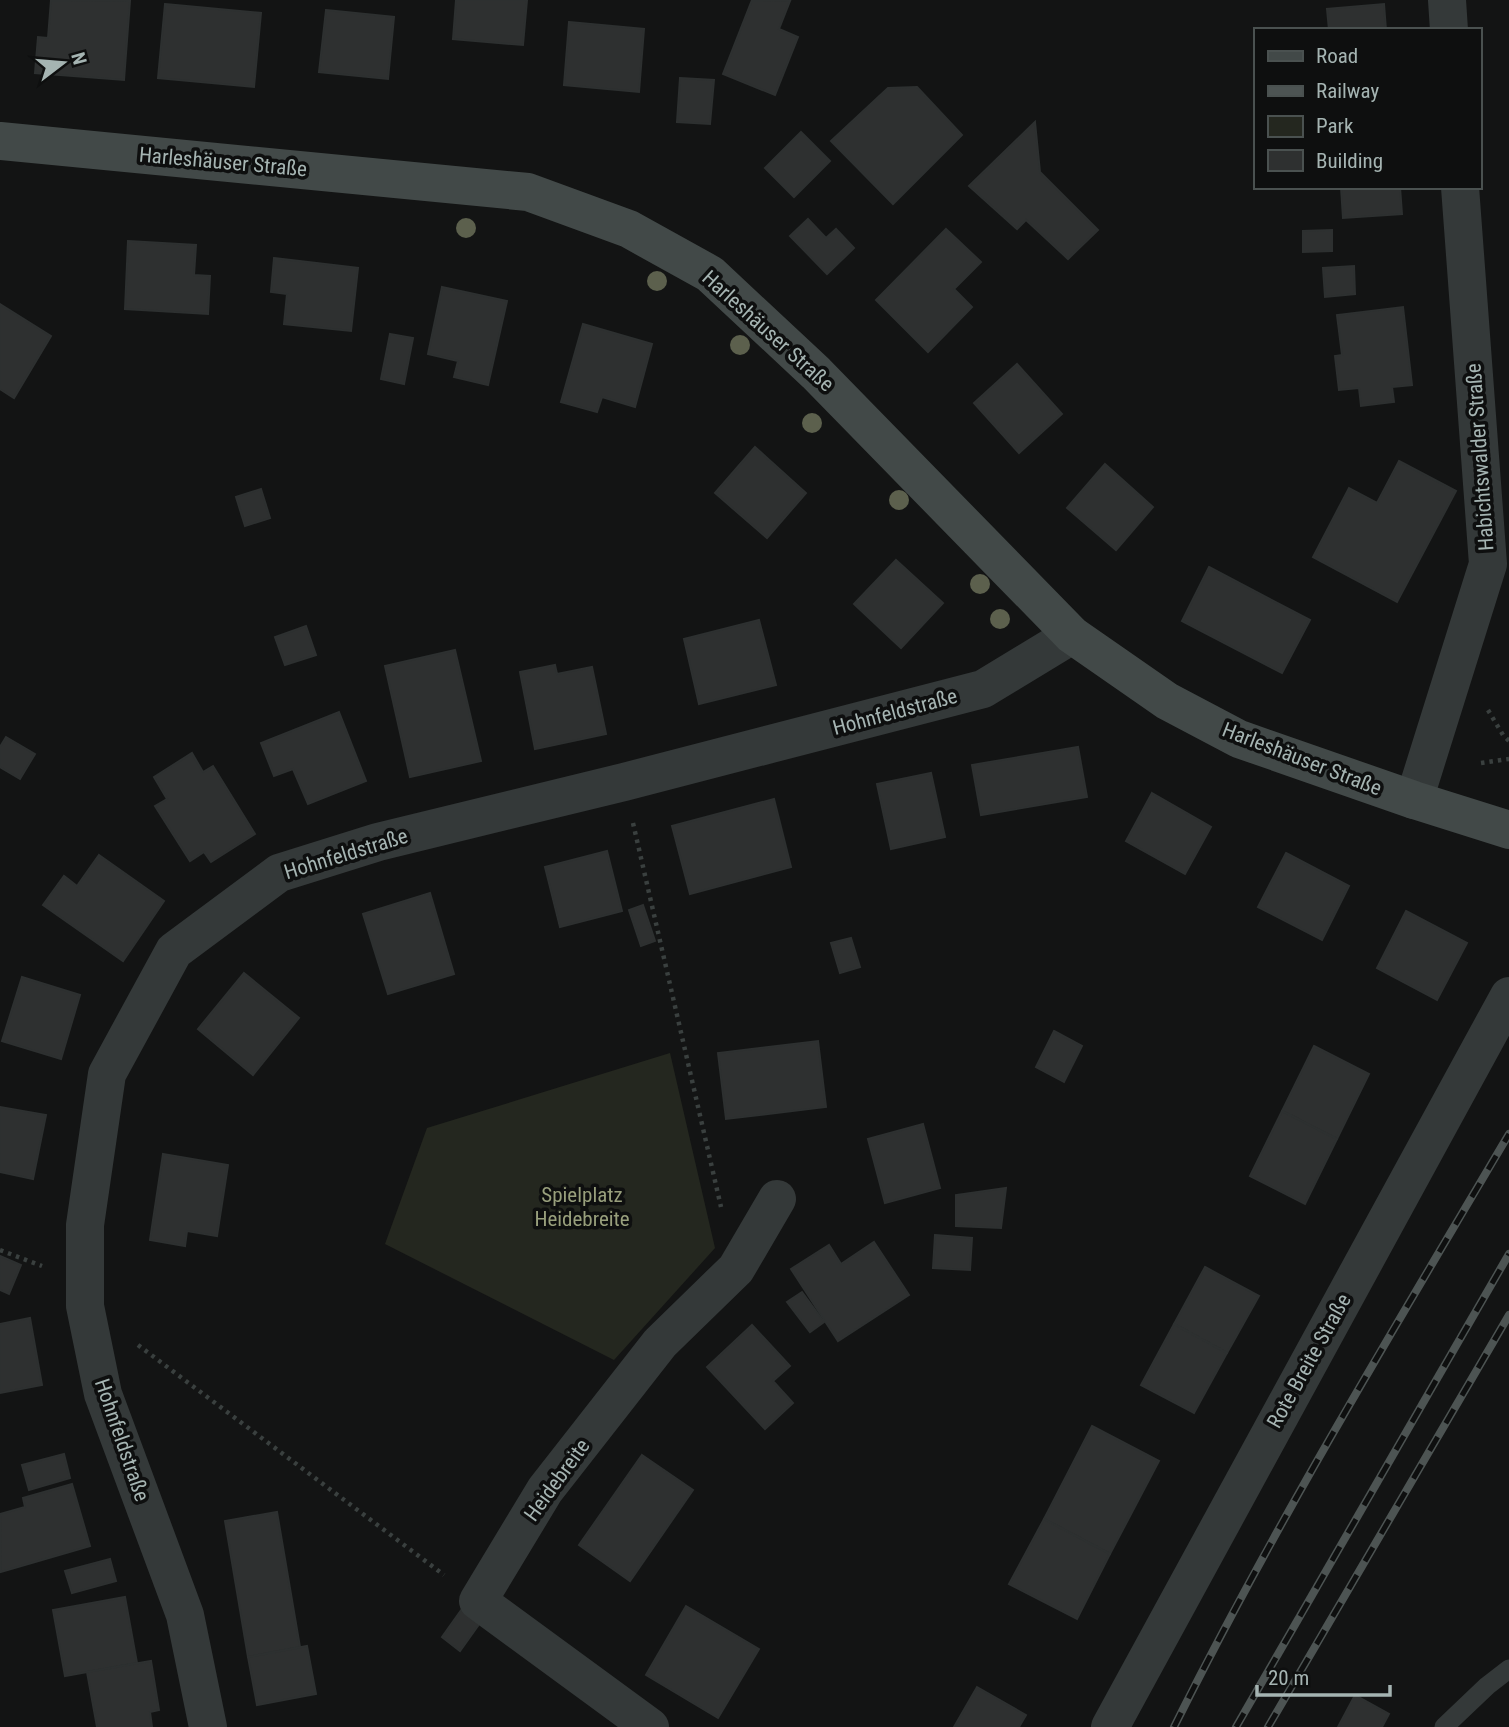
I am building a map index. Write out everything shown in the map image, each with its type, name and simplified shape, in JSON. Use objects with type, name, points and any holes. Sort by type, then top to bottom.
[{"type":"main road","name":"Harleshäuser Straße","points":[[0,141],[528,192],[629,229],[710,274],[816,373],[1072,635],[1167,701],[1239,739],[1413,800],[1509,830]]},
{"type":"street","points":[[1447,0],[1449,28]]},
{"type":"street","name":"Habichtswalder Straße","points":[[1413,800],[1488,564],[1460,189]]},
{"type":"street","name":"Hohnfeldstraße","points":[[208,1727],[185,1615],[103,1394],[85,1306],[85,1225],[107,1074],[174,951],[279,873],[378,842],[624,782],[983,689],[1072,635]]},
{"type":"street","name":"Rote Breite Straße","points":[[1110,1727],[1509,996]]},
{"type":"street","name":"Heidebreite","points":[[478,1601],[545,1490],[660,1343],[736,1269],[777,1199]]},
{"type":"street","points":[[478,1601],[650,1727]]},
{"type":"lane","points":[[1444,1727],[1509,1669]]},
{"type":"path","points":[[1482,763],[1509,759]]},
{"type":"path","points":[[624,782],[736,1269]]},
{"type":"path","points":[[85,1306],[478,1601]]},
{"type":"green space","name":"Spielplatz Heidebreite","points":[[670,1053],[715,1248],[614,1360],[385,1244],[427,1128]]},
{"type":"building","points":[[51,0],[130,1],[124,80],[35,73],[38,37],[48,38]]},
{"type":"building","points":[[456,0],[527,0],[523,45],[453,39]]},
{"type":"building","points":[[752,0],[790,1],[779,29],[798,37],[775,95],[723,74]]},
{"type":"building","points":[[165,4],[261,13],[254,87],[158,78]]},
{"type":"building","points":[[1384,4],[1386,28],[1329,28],[1327,9]]},
{"type":"building","points":[[326,10],[394,17],[388,79],[319,72]]},
{"type":"building","points":[[569,22],[644,29],[639,92],[564,85]]},
{"type":"building","points":[[680,78],[714,80],[710,124],[677,122]]},
{"type":"building","points":[[917,87],[962,135],[893,204],[831,141],[888,88]]},
{"type":"building","points":[[1035,122],[1040,172],[1098,230],[1068,259],[1026,220],[1017,229],[969,186]]},
{"type":"building","points":[[801,132],[830,161],[794,197],[765,168]]},
{"type":"building","points":[[1341,189],[1400,189],[1402,214],[1343,218]]},
{"type":"building","points":[[808,219],[826,238],[836,229],[854,248],[827,274],[790,236]]},
{"type":"building","points":[[946,229],[981,262],[954,289],[972,307],[928,352],[876,300]]},
{"type":"building","points":[[1332,230],[1332,251],[1303,252],[1303,231]]},
{"type":"building","points":[[128,241],[196,245],[194,275],[210,276],[208,314],[125,309]]},
{"type":"building","points":[[274,258],[358,268],[351,331],[284,324],[287,294],[271,292]]},
{"type":"building","points":[[1354,266],[1355,294],[1325,297],[1323,268]]},
{"type":"building","points":[[442,287],[507,301],[488,385],[454,377],[458,361],[428,354]]},
{"type":"building","points":[[0,304],[51,336],[14,398],[0,389]]},
{"type":"building","points":[[1403,307],[1412,385],[1392,387],[1394,402],[1361,406],[1359,388],[1339,390],[1335,356],[1342,355],[1337,315]]},
{"type":"building","points":[[583,324],[652,344],[635,407],[602,397],[597,412],[561,402]]},
{"type":"building","points":[[390,334],[413,338],[404,384],[381,379]]},
{"type":"building","points":[[1017,364],[1062,414],[1019,453],[974,403]]},
{"type":"building","points":[[755,447],[806,493],[767,538],[715,493]]},
{"type":"building","points":[[1399,461],[1456,491],[1397,602],[1313,557],[1349,488],[1377,503]]},
{"type":"building","points":[[1105,464],[1153,507],[1116,550],[1067,508]]},
{"type":"building","points":[[261,489],[270,518],[245,526],[236,497]]},
{"type":"building","points":[[896,560],[943,603],[901,648],[854,604]]},
{"type":"building","points":[[1209,567],[1310,620],[1282,673],[1182,621]]},
{"type":"building","points":[[759,620],[776,685],[699,704],[684,639]]},
{"type":"building","points":[[306,626],[316,655],[285,665],[275,637]]},
{"type":"building","points":[[455,650],[481,761],[410,777],[385,666]]},
{"type":"building","points":[[555,665],[557,674],[592,667],[606,734],[535,749],[520,672]]},
{"type":"building","points":[[339,712],[366,781],[308,804],[293,769],[274,776],[261,743]]},
{"type":"building","points":[[6,737],[35,754],[20,779],[0,767],[0,747]]},
{"type":"building","points":[[1078,747],[1087,797],[981,815],[972,765]]},
{"type":"building","points":[[192,753],[203,772],[213,766],[255,834],[211,862],[204,852],[190,861],[155,806],[167,799],[154,777]]},
{"type":"building","points":[[931,773],[945,837],[891,849],[877,784]]},
{"type":"building","points":[[1152,793],[1211,827],[1185,874],[1126,841]]},
{"type":"building","points":[[774,799],[791,867],[690,894],[672,826]]},
{"type":"building","points":[[607,851],[622,911],[560,927],[545,867]]},
{"type":"building","points":[[1286,853],[1349,886],[1322,940],[1258,907]]},
{"type":"building","points":[[99,855],[164,901],[123,961],[43,905],[64,876],[77,886]]},
{"type":"building","points":[[430,893],[454,974],[388,994],[363,914]]},
{"type":"building","points":[[643,905],[655,941],[641,946],[629,910]]},
{"type":"building","points":[[1406,911],[1467,943],[1437,1000],[1377,968]]},
{"type":"building","points":[[851,938],[860,967],[840,973],[831,943]]},
{"type":"building","points":[[244,973],[299,1018],[253,1075],[198,1029]]},
{"type":"building","points":[[22,977],[80,995],[61,1059],[2,1041]]},
{"type":"building","points":[[1054,1031],[1082,1046],[1064,1082],[1036,1067]]},
{"type":"building","points":[[818,1041],[826,1107],[726,1119],[718,1053]]},
{"type":"building","points":[[1314,1046],[1369,1074],[1337,1139],[1282,1111]]},
{"type":"building","points":[[0,1107],[46,1115],[33,1179],[0,1172]]},
{"type":"building","points":[[1282,1111],[1337,1139],[1305,1204],[1250,1176]]},
{"type":"building","points":[[923,1124],[940,1188],[885,1203],[868,1139]]},
{"type":"building","points":[[163,1154],[228,1165],[217,1236],[187,1231],[185,1246],[150,1240]]},
{"type":"building","points":[[1006,1188],[1001,1228],[956,1226],[956,1195]]},
{"type":"building","points":[[935,1235],[972,1238],[970,1270],[933,1268]]},
{"type":"building","points":[[874,1242],[909,1295],[838,1341],[791,1269],[829,1245],[841,1264]]},
{"type":"building","points":[[0,1256],[21,1265],[9,1294],[0,1290]]},
{"type":"building","points":[[1205,1267],[1259,1296],[1227,1353],[1174,1324]]},
{"type":"building","points":[[802,1292],[824,1322],[810,1332],[787,1302]]},
{"type":"building","points":[[30,1318],[42,1385],[0,1393],[0,1324]]},
{"type":"building","points":[[1174,1324],[1227,1353],[1194,1413],[1141,1385]]},
{"type":"building","points":[[752,1325],[790,1366],[773,1381],[793,1403],[765,1429],[707,1367]]},
{"type":"building","points":[[1092,1426],[1159,1461],[1110,1554],[1044,1519]]},
{"type":"building","points":[[64,1454],[70,1478],[29,1490],[22,1465]]},
{"type":"building","points":[[642,1455],[693,1490],[630,1581],[579,1545]]},
{"type":"building","points":[[72,1484],[90,1546],[1,1572],[0,1514],[25,1507],[23,1498]]},
{"type":"building","points":[[277,1512],[300,1647],[248,1657],[225,1521]]},
{"type":"building","points":[[1044,1519],[1110,1554],[1077,1619],[1009,1584]]},
{"type":"building","points":[[110,1559],[116,1581],[72,1593],[65,1571]]},
{"type":"building","points":[[125,1597],[137,1663],[65,1676],[53,1610]]},
{"type":"building","points":[[686,1606],[759,1649],[718,1718],[646,1675]]},
{"type":"building","points":[[462,1609],[480,1623],[460,1651],[442,1637]]},
{"type":"building","points":[[307,1646],[316,1694],[257,1705],[248,1657]]},
{"type":"building","points":[[151,1661],[159,1710],[150,1712],[152,1727],[97,1727],[87,1672]]},
{"type":"building","points":[[977,1687],[1026,1715],[1019,1727],[954,1727]]},
{"type":"building","points":[[1355,1695],[1389,1714],[1382,1727],[1338,1727]]},
{"type":"railway","points":[[1174,1727],[1294,1502],[1509,1134]]},
{"type":"railway","points":[[1236,1727],[1509,1254]]},
{"type":"railway","points":[[1268,1727],[1509,1315]]}]
